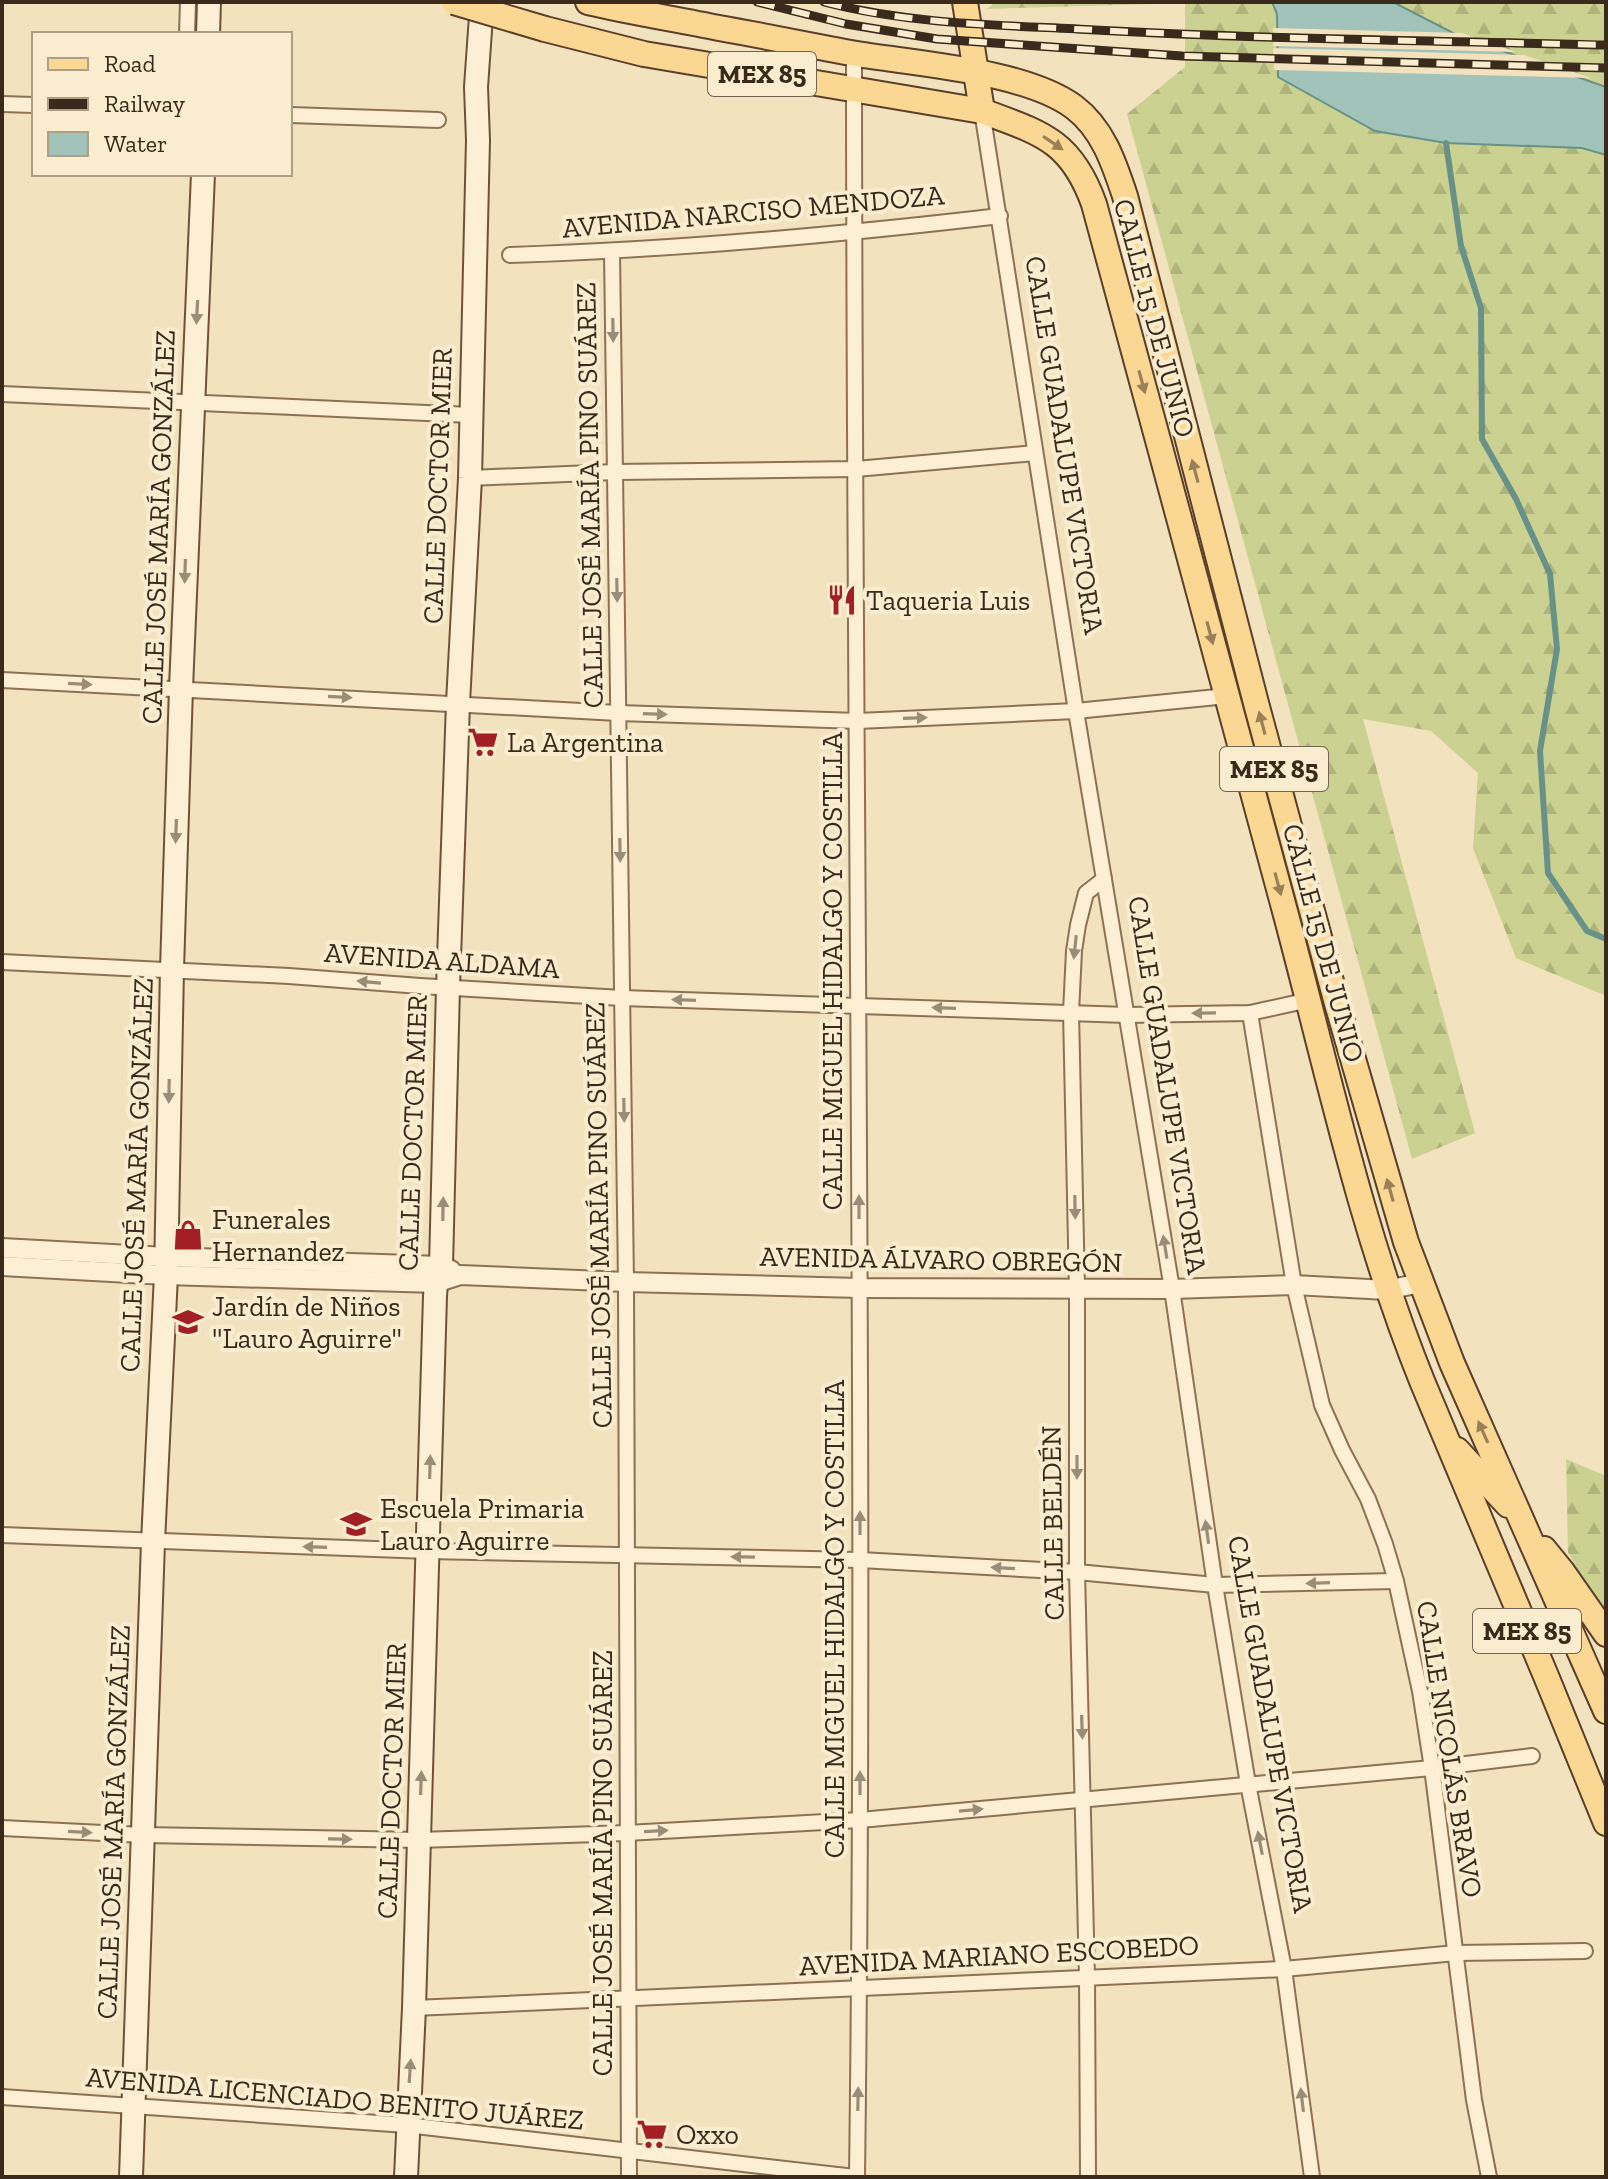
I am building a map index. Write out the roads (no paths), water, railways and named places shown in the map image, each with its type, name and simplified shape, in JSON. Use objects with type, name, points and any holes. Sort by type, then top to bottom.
[{"type":"main road","points":[[208,32],[209,2]]},
{"type":"main road","name":"MEX 85","points":[[454,2],[644,54],[982,111]]},
{"type":"main road","name":"CALLE DOCTOR MIER","points":[[406,2177],[428,1551],[446,1275],[448,987],[470,478],[478,140],[476,87],[482,2]]},
{"type":"main road","name":"CALLE DOCTOR MIER","points":[[478,140],[492,2]]},
{"type":"main road","name":"MEX 85","points":[[588,2],[854,53],[975,72]]},
{"type":"main road","name":"CALLE GUADALUPE VICTORIA","points":[[965,2],[982,111]]},
{"type":"main road","name":"CALLE 15 DE JUNIO","points":[[975,72],[1046,91],[1085,117],[1105,143],[1125,196],[1336,1000],[1399,1222],[1452,1363],[1606,1711]]},
{"type":"main road","name":"CALLE 15 DE JUNIO","points":[[982,111],[1035,132],[1060,146],[1074,162],[1088,187],[1309,1000],[1364,1216],[1387,1290],[1446,1440],[1606,1823]]},
{"type":"main road","name":"CALLE JOSÉ MARÍA GONZÁLEZ","points":[[131,2177],[166,1266],[181,688],[203,176]]},
{"type":"main road","points":[[1181,526],[1208,518]]},
{"type":"main road","points":[[1446,1440],[1502,1498],[1562,1571],[1606,1634]]},
{"type":"street","points":[[187,32],[188,2]]},
{"type":"street","points":[[219,32],[220,2]]},
{"type":"street","name":"CALLE MIGUEL HIDALGO Y COSTILLA","points":[[854,53],[860,1288],[860,1988],[856,2177]]},
{"type":"street","points":[[2,104],[32,105]]},
{"type":"street","name":"CALLE GUADALUPE VICTORIA","points":[[982,111],[1076,711],[1172,1289],[1215,1585],[1248,1784],[1284,1969],[1312,2177]]},
{"type":"street","points":[[292,115],[438,120]]},
{"type":"street","name":"AVENIDA NARCISO MENDOZA","points":[[510,255],[612,252],[854,233],[1000,216]]},
{"type":"street","name":"CALLE JOSÉ MARÍA PINO SUÁREZ","points":[[612,252],[626,1282],[629,2177]]},
{"type":"street","points":[[2,394],[471,415]]},
{"type":"street","points":[[470,478],[615,472],[856,469],[1035,453]]},
{"type":"street","points":[[2,680],[618,713],[858,721],[1076,711],[1227,696]]},
{"type":"street","name":"CALLE BELDÉN","points":[[1088,2177],[1071,1012],[1078,925],[1086,893],[1104,879]]},
{"type":"street","name":"AVENIDA ALDAMA","points":[[2,962],[172,969],[622,998],[1127,1015],[1250,1013],[1309,1000]]},
{"type":"street","name":"CALLE NICOLÁS BRAVO","points":[[1250,1013],[1294,1285],[1322,1405],[1368,1499],[1385,1544],[1420,1691],[1474,2100],[1489,2177]]},
{"type":"street","name":"AVENIDA ÁLVARO OBREGÓN","points":[[2,1248],[166,1266]]},
{"type":"street","name":"AVENIDA ÁLVARO OBREGÓN","points":[[2,1266],[166,1266],[860,1288],[1172,1289],[1294,1285],[1387,1290],[1420,1283]]},
{"type":"street","points":[[2,1535],[428,1551],[860,1560],[1077,1572],[1215,1585],[1396,1581]]},
{"type":"street","points":[[2,1828],[143,1835],[419,1840],[627,1833],[860,1820],[1432,1768],[1532,1756]]},
{"type":"street","name":"AVENIDA MARIANO ESCOBEDO","points":[[414,2008],[1284,1969],[1456,1953],[1585,1951]]},
{"type":"street","name":"AVENIDA LICENCIADO BENITO JUÁREZ","points":[[2,2097],[407,2125],[856,2177]]},
{"type":"water","points":[[1272,2],[1393,2],[1457,35],[1606,87],[1606,155],[1582,148],[1446,143],[1375,131],[1278,77],[1277,14]]},
{"type":"waterway","points":[[1446,143],[1461,246],[1481,308],[1482,439],[1516,499],[1550,574],[1557,649],[1540,751],[1548,873],[1587,931],[1606,939]]},
{"type":"railway","points":[[757,2],[846,24],[937,39],[1182,56],[1606,68]]},
{"type":"railway","points":[[824,2],[925,20],[993,25],[1223,36],[1606,45]]},
{"type":"place","name":"Taqueria Luis","points":[[842,600]]},
{"type":"place","name":"La Argentina","points":[[483,742]]},
{"type":"place","name":"Funerales Hernandez","points":[[188,1235]]},
{"type":"place","name":"Jardín de Niños \"Lauro Aguirre\"","points":[[188,1322]]},
{"type":"place","name":"Escuela Primaria Lauro Aguirre","points":[[356,1524]]},
{"type":"place","name":"Oxxo","points":[[652,2134]]}]
